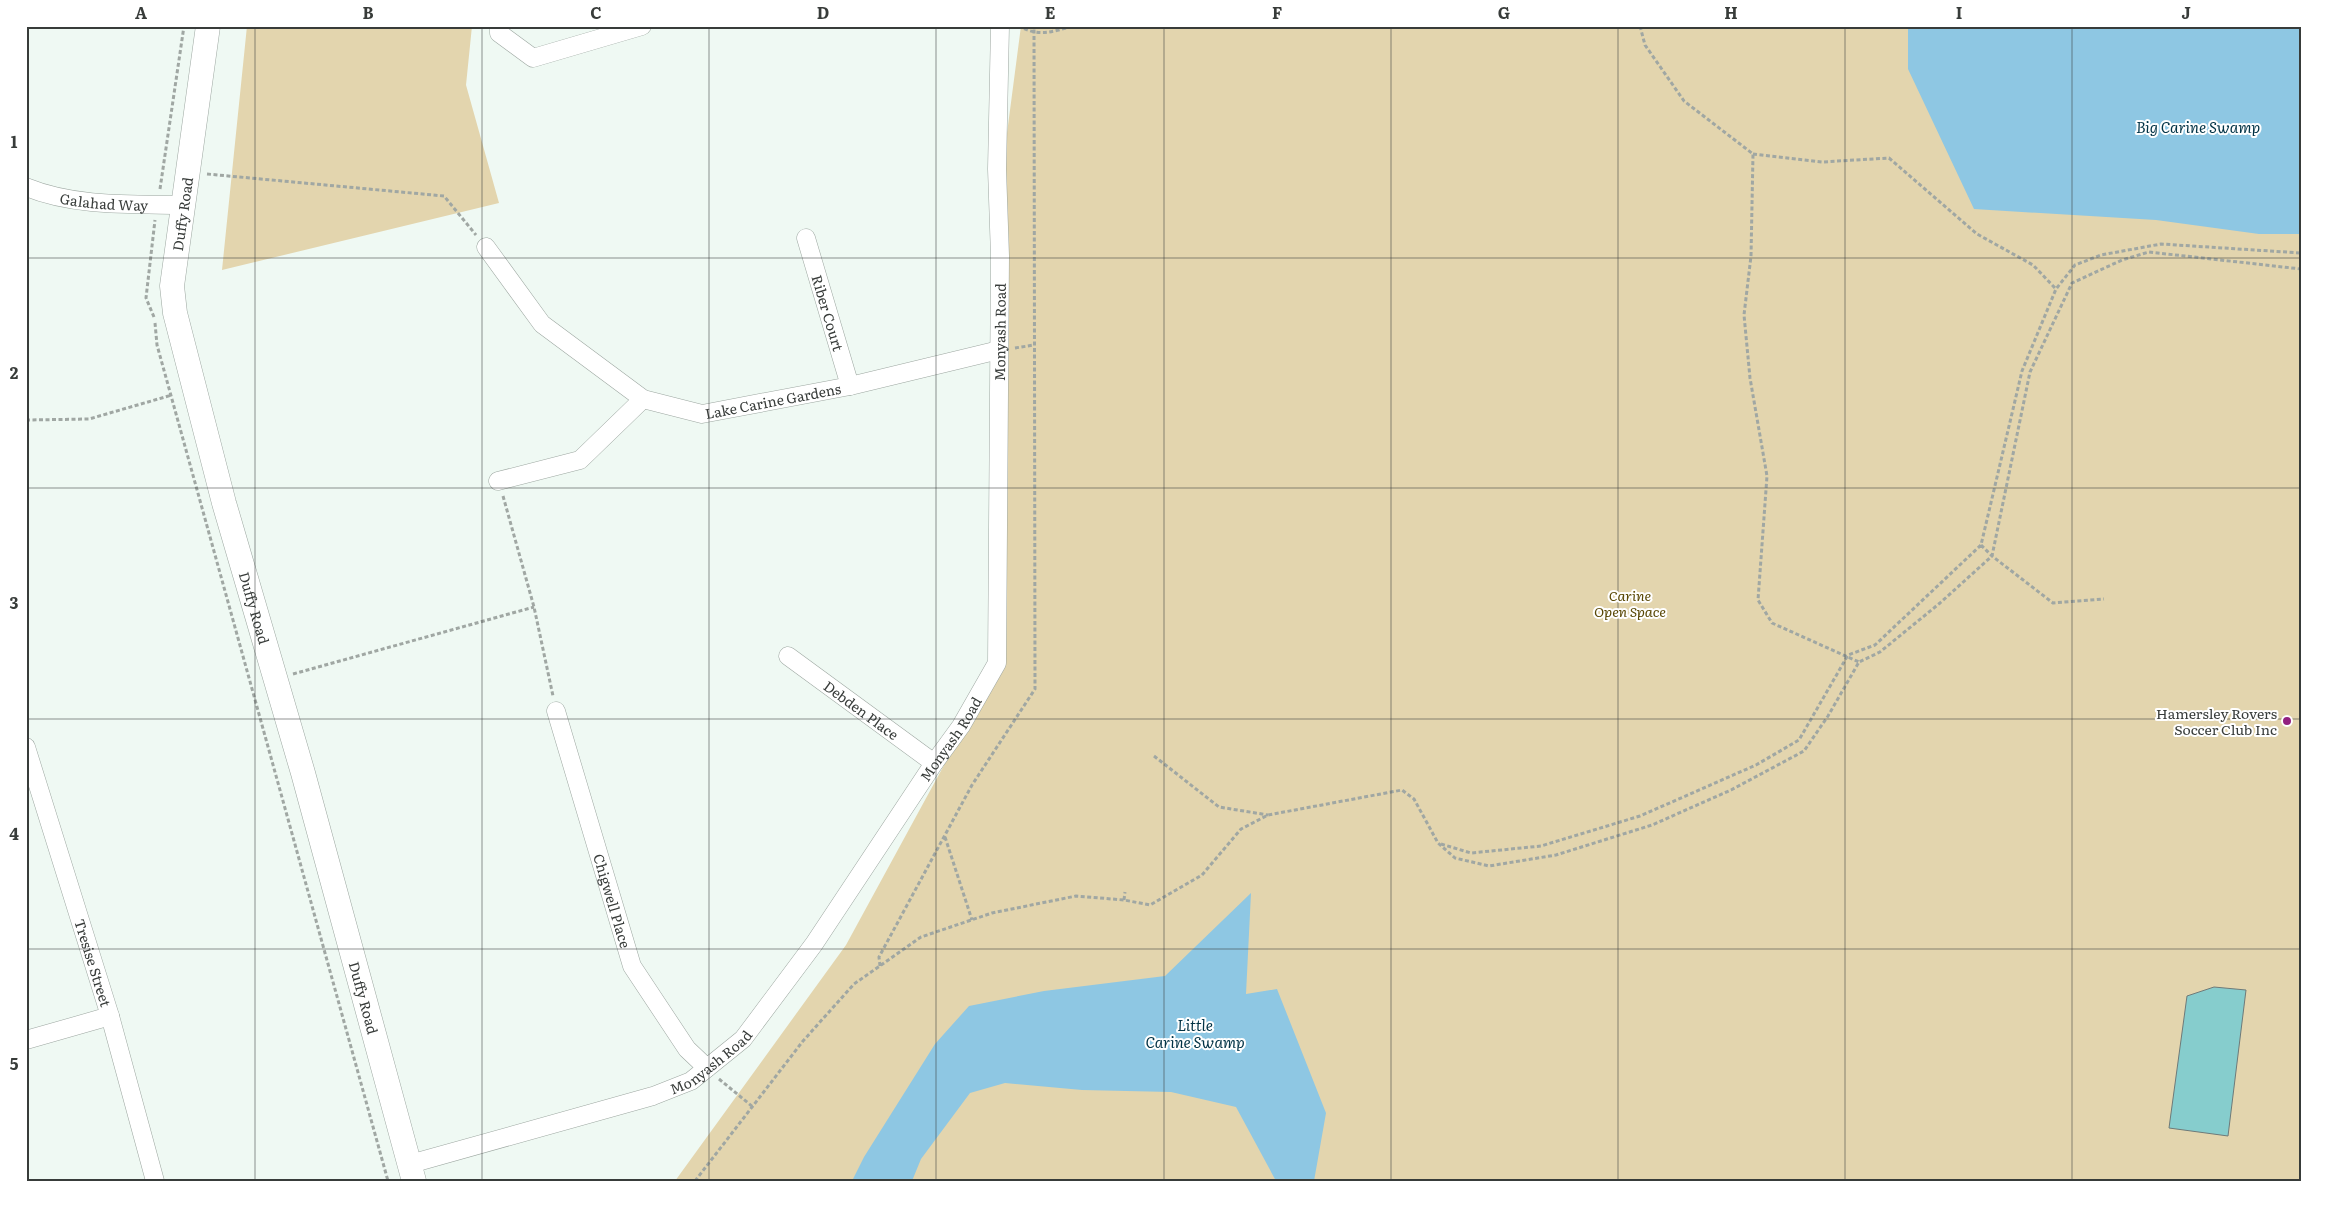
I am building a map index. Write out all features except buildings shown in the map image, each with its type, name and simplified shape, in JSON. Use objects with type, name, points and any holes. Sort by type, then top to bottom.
[{"type":"main road","name":"Duffy Road","points":[[208,26],[172,286],[175,313],[194,389],[274,679],[306,782],[412,1173]]},
{"type":"street","points":[[499,26],[499,33],[532,58],[642,26]]},
{"type":"street","name":"Monyash Road","points":[[412,1173],[653,1096],[691,1081],[743,1039],[814,944],[934,763],[961,726],[997,664],[1000,256],[997,169],[1000,26]]},
{"type":"street","name":"Galahad Way","points":[[26,187],[39,192],[84,201],[183,205]]},
{"type":"street","name":"Riber Court","points":[[806,238],[850,386]]},
{"type":"street","name":"Lake Carine Gardens","points":[[486,247],[542,324],[642,399],[702,414],[850,386],[999,350]]},
{"type":"street","points":[[498,481],[580,460],[642,399]]},
{"type":"street","name":"Debden Place","points":[[788,656],[934,763]]},
{"type":"street","name":"Chigwell Place","points":[[556,712],[632,966],[687,1049],[707,1068]]},
{"type":"street","name":"Tresise Street","points":[[26,747],[110,1016],[155,1181]]},
{"type":"street","points":[[26,1040],[110,1016]]},
{"type":"path","points":[[1018,26],[1032,33],[1049,33],[1074,26]]},
{"type":"path","points":[[1640,26],[1645,45],[1684,101],[1753,154],[1822,162],[1888,158],[1977,234],[2033,265],[2056,289]]},
{"type":"path","points":[[1753,154],[1751,256],[1744,315],[1750,378],[1767,476],[1758,600],[1772,623],[1848,655],[1859,662]]},
{"type":"path","points":[[209,174],[444,196],[486,247]]},
{"type":"path","points":[[1438,843],[1471,853],[1541,846],[1640,816],[1756,765],[1799,740],[1848,655],[1875,645],[1981,545],[2022,371],[2056,289],[2075,265],[2101,255],[2161,244],[2301,253]]},
{"type":"path","points":[[695,1181],[803,1041],[854,984],[920,937],[992,913],[1076,896],[1124,900],[1150,905],[1202,875],[1241,829],[1268,815],[1402,790],[1414,799],[1438,843],[1455,858],[1489,866],[1556,855],[1652,826],[1731,790],[1804,750],[1828,716],[1859,662],[1880,652],[1940,603],[1992,556],[2030,372],[2072,283],[2122,260],[2149,252],[2301,269]]},
{"type":"path","points":[[26,420],[89,419],[194,389]]},
{"type":"path","points":[[498,481],[534,607],[556,712]]},
{"type":"path","points":[[1981,545],[1992,556],[2053,603],[2104,599]]},
{"type":"path","points":[[274,679],[534,607]]},
{"type":"path","points":[[1154,756],[1219,807],[1268,815]]},
{"type":"path","points":[[945,837],[972,920]]},
{"type":"path","points":[[1124,900],[1125,892]]},
{"type":"path","points":[[707,1068],[753,1107]]},
{"type":"green space","points":[[247,26],[472,26],[466,85],[499,203],[222,270]]},
{"type":"green space","name":"Carine Open Space","points":[[1021,26],[2301,26],[2301,1181],[675,1181],[846,945],[1003,657],[1004,156]]},
{"type":"water","name":"Big Carine Swamp","points":[[1908,26],[2301,26],[2301,234],[2259,234],[2156,220],[1974,209],[1908,69]]},
{"type":"water","name":"Little Carine Swamp","points":[[1251,893],[1246,994],[1277,989],[1326,1113],[1314,1181],[1276,1181],[1236,1107],[1171,1092],[1082,1090],[1005,1083],[970,1093],[921,1159],[912,1181],[852,1181],[864,1157],[935,1044],[969,1006],[1044,991],[1165,976]]},
{"type":"place","name":"Hamersley Rovers Soccer Club Inc","points":[[2287,721]]}]
